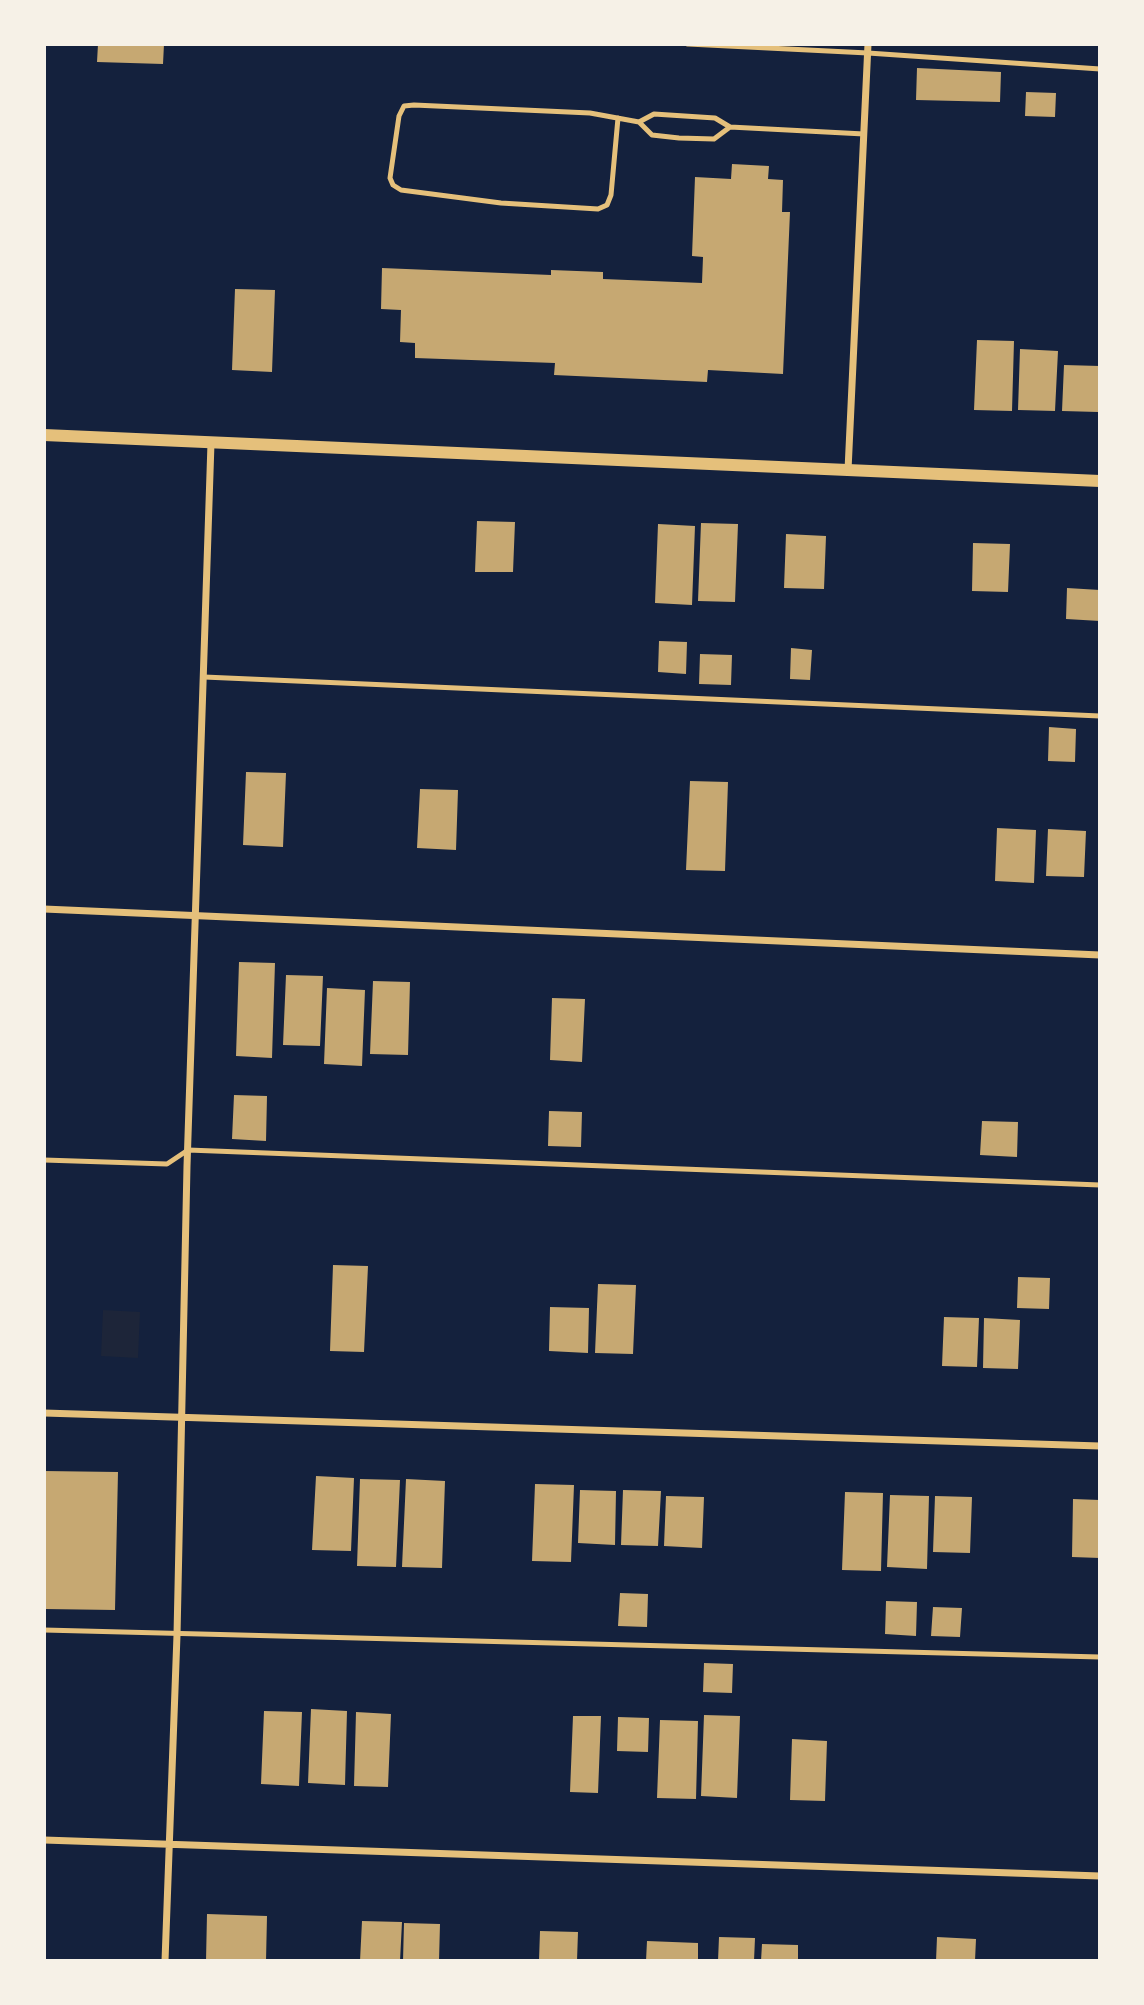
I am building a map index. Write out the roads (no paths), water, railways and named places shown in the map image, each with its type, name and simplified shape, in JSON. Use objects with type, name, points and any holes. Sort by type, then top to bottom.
[{"type":"street","points":[[848,470],[869,44]]},
{"type":"street","points":[[44,435],[1100,481]]},
{"type":"street","points":[[165,1961],[177,1635],[188,1150],[211,443]]},
{"type":"street","points":[[44,909],[1100,955]]},
{"type":"street","points":[[44,1413],[1100,1446]]},
{"type":"street","points":[[44,1840],[1100,1876]]},
{"type":"lane","points":[[688,44],[1100,69]]},
{"type":"lane","points":[[618,118],[611,194],[607,205],[598,209],[501,203],[401,190],[393,185],[390,178],[399,116],[404,106],[590,113],[618,118],[639,122],[652,135],[679,138],[714,139],[730,127]]},
{"type":"lane","points":[[639,122],[654,114],[715,118],[730,127],[864,134]]},
{"type":"lane","points":[[204,677],[1100,716]]},
{"type":"lane","points":[[44,1160],[167,1164],[188,1150],[1100,1185]]},
{"type":"lane","points":[[44,1630],[1100,1657]]}]
